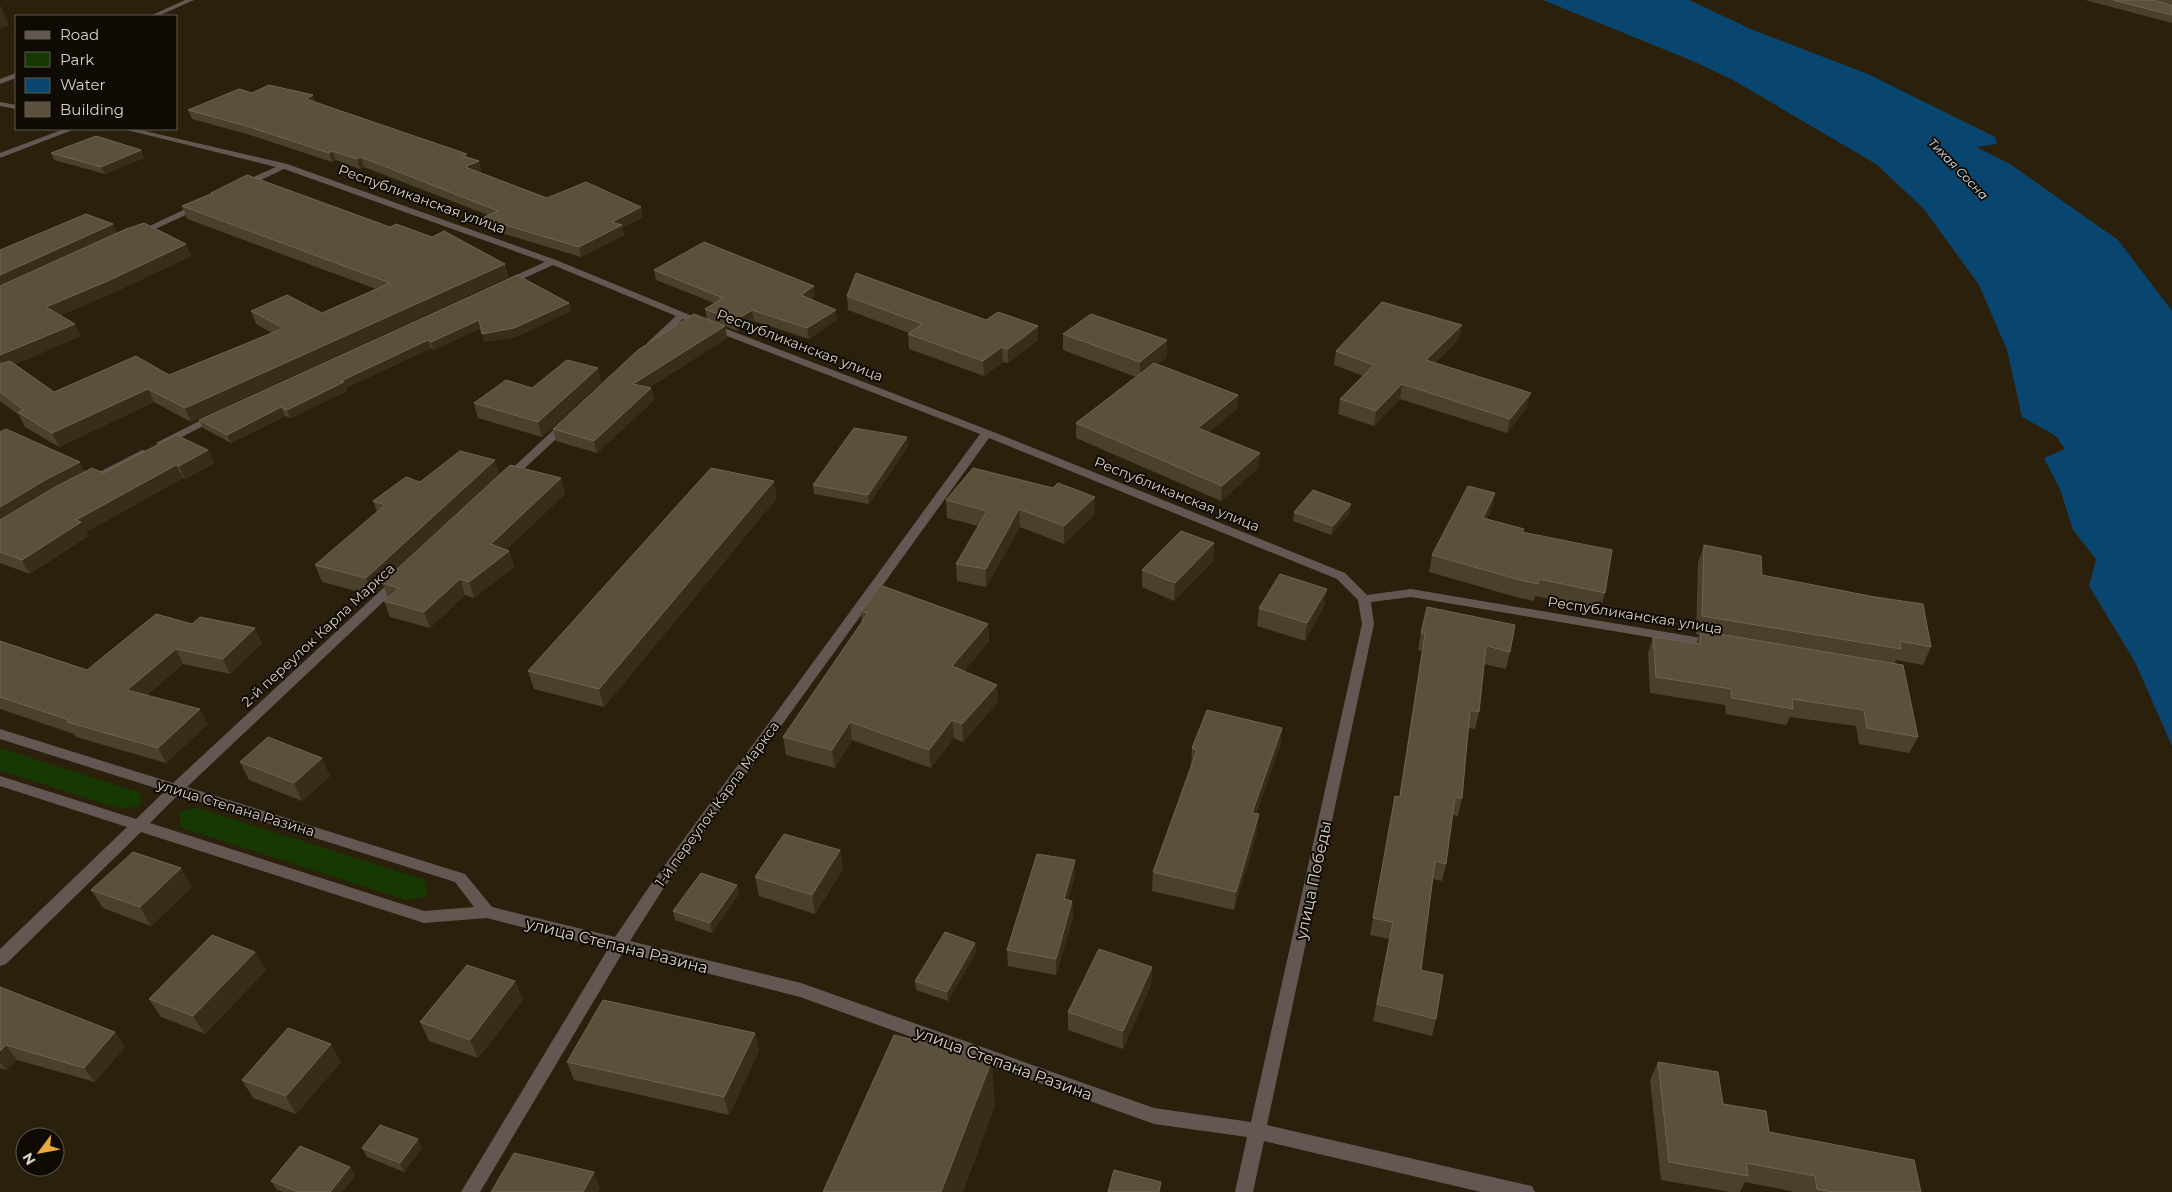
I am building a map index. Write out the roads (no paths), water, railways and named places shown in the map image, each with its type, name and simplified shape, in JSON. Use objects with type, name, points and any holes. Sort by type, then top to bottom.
[{"type":"street","points":[[155,15],[191,0]]},
{"type":"street","points":[[0,82],[15,75]]},
{"type":"street","points":[[0,104],[15,107]]},
{"type":"street","points":[[0,156],[68,130]]},
{"type":"street","name":"Республиканская улица","points":[[131,130],[284,166],[553,262],[682,315],[987,432],[1341,576],[1364,599],[1411,593],[1725,645]]},
{"type":"street","points":[[234,189],[284,166]]},
{"type":"street","points":[[130,237],[208,201]]},
{"type":"street","points":[[494,288],[553,262]]},
{"type":"street","points":[[641,354],[682,315]]},
{"type":"street","points":[[76,488],[222,413]]},
{"type":"street","points":[[496,490],[576,415]]},
{"type":"street","name":"1-й переулок Карла Маркса","points":[[470,1192],[618,946],[656,888],[987,432]]},
{"type":"street","name":"2-й переулок Карла Маркса","points":[[0,959],[408,571]]},
{"type":"street","name":"улица Победы","points":[[1244,1192],[1368,624],[1364,599]]},
{"type":"street","name":"улица Степана Разина","points":[[0,734],[460,878],[487,912]]},
{"type":"street","name":"улица Степана Разина","points":[[0,781],[424,917],[487,912],[801,990],[1154,1116],[1258,1131],[1492,1186],[1526,1192]]},
{"type":"water","name":"Тихая Сосна","points":[[1543,0],[1689,0],[1753,30],[1868,74],[1995,137],[1997,144],[1976,147],[2010,164],[2118,240],[2172,311],[2172,746],[2135,662],[2089,586],[2096,559],[2073,530],[2060,489],[2044,458],[2065,449],[2056,436],[2022,417],[2007,350],[1979,285],[1924,209],[1876,164],[1733,80],[1695,62]]}]
